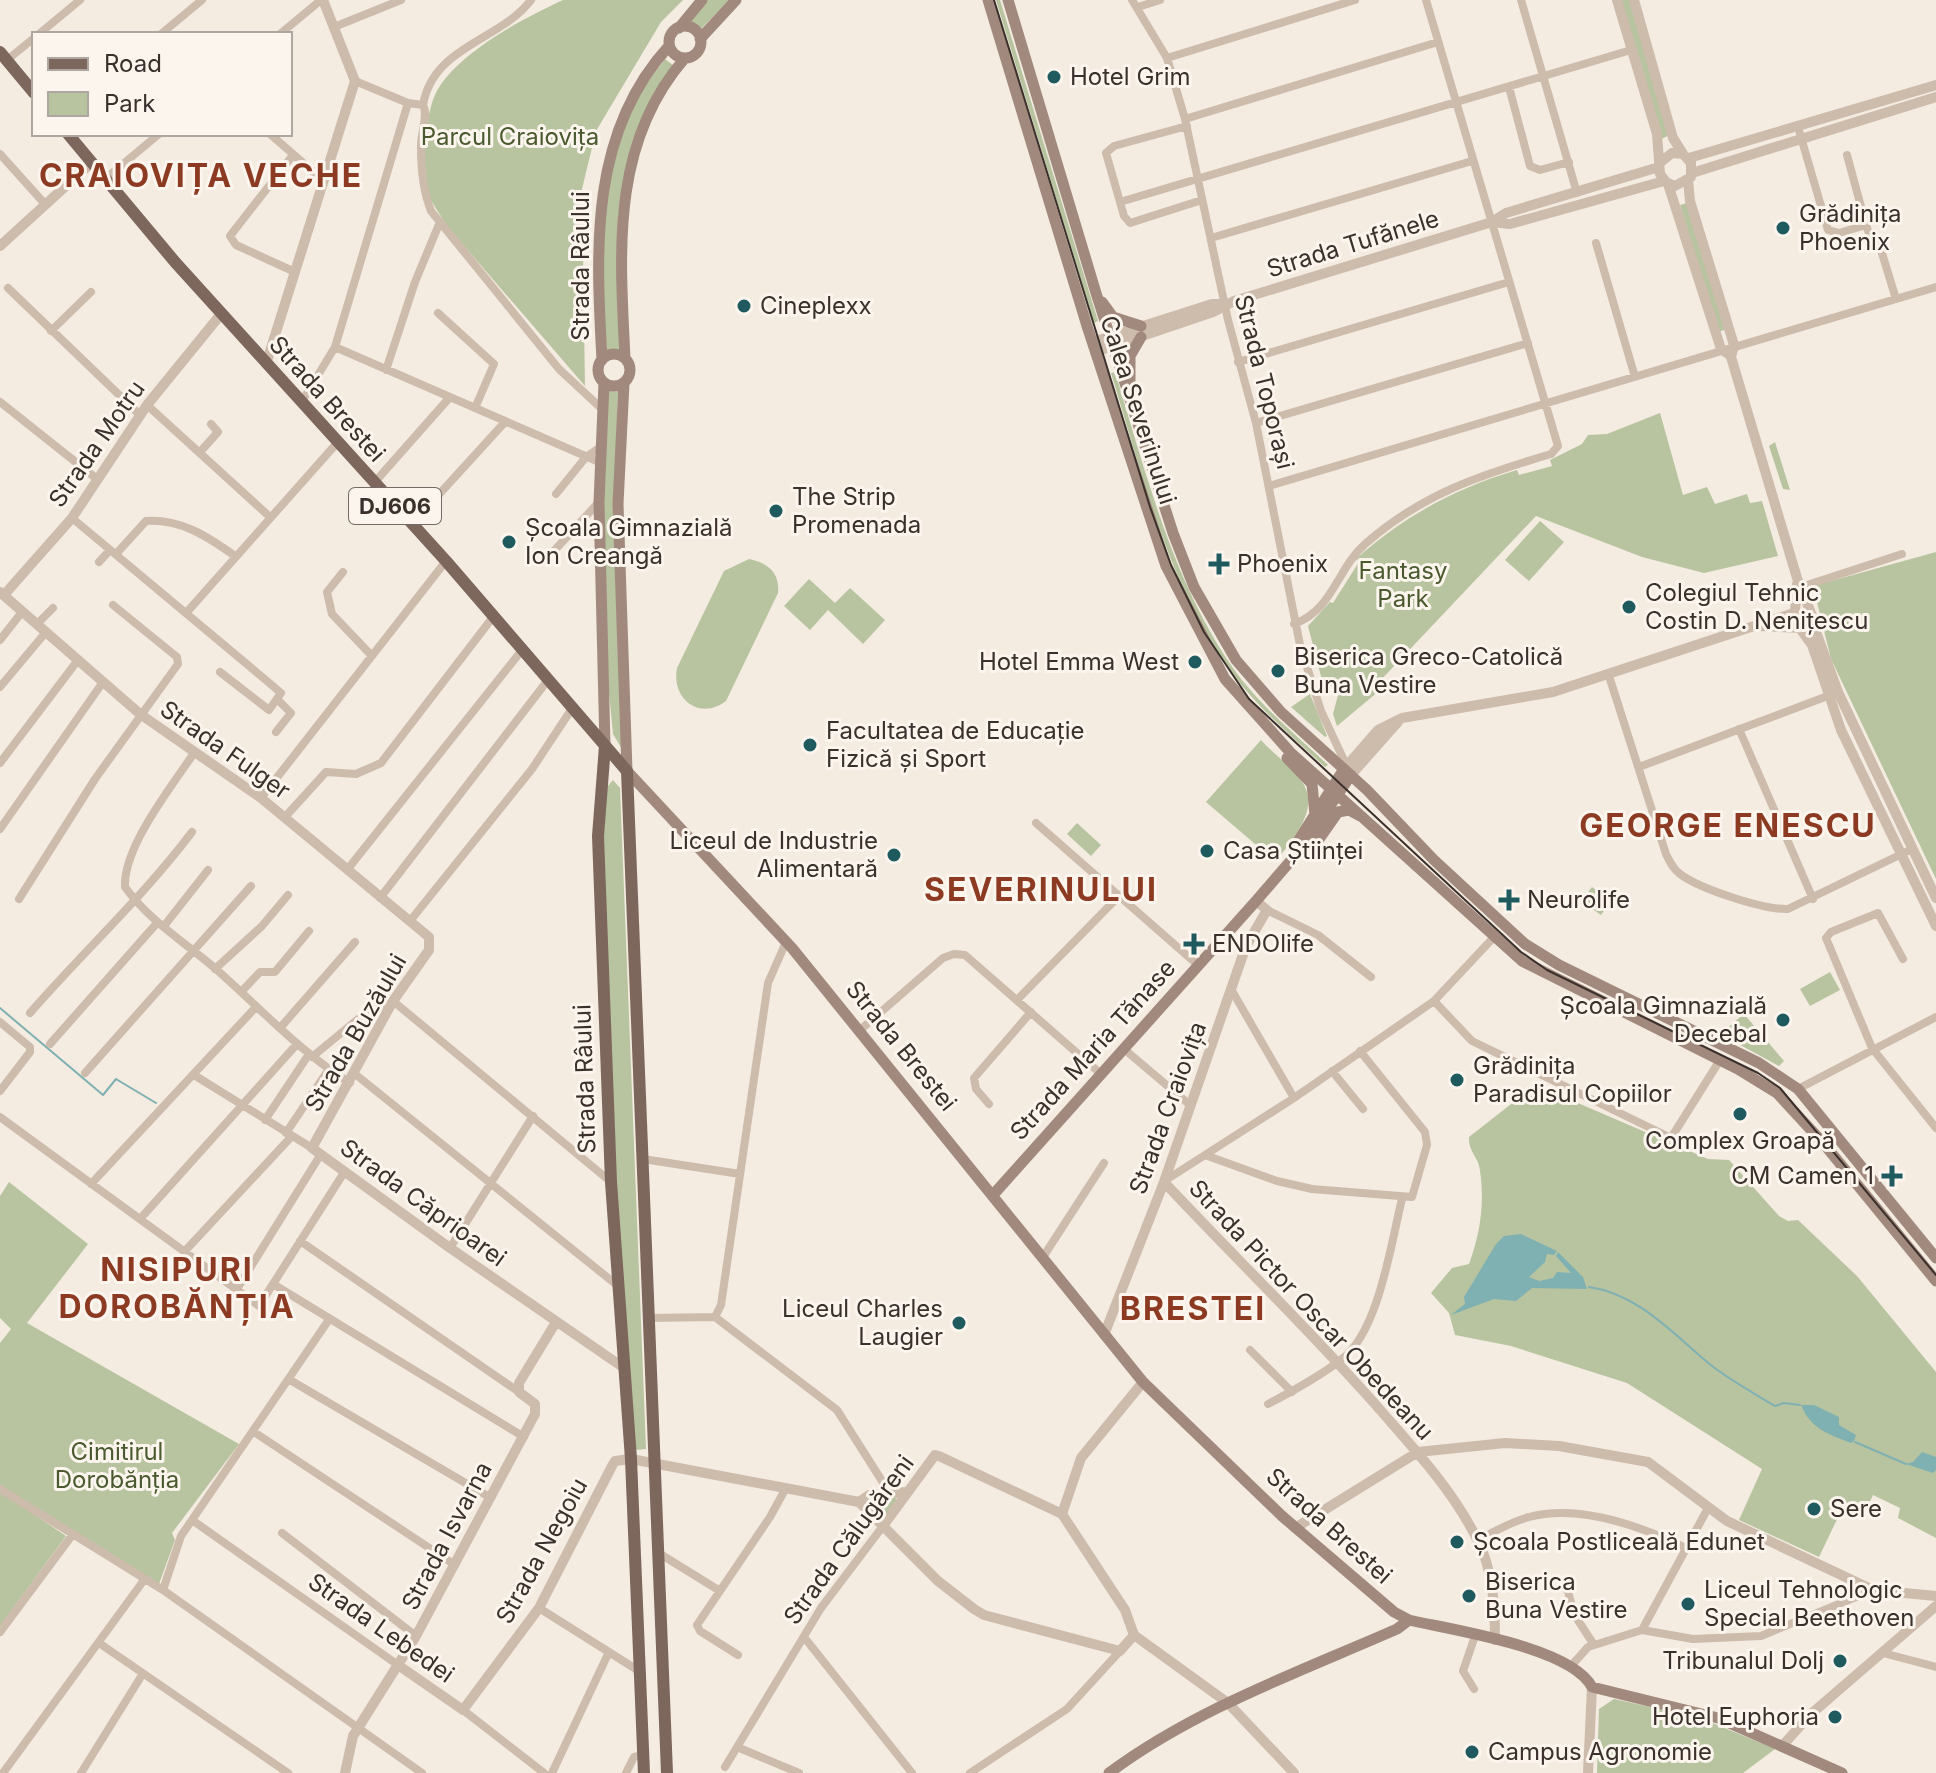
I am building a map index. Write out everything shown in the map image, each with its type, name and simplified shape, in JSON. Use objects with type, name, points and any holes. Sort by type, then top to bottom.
[{"type":"main road","name":"Strada Râului","points":[[644,1773],[631,1459],[611,1182],[598,836],[605,746],[599,502],[604,383],[598,370],[602,360],[599,228],[603,180],[618,126],[651,65],[669,46],[671,35],[702,0]]},
{"type":"main road","name":"Strada Râului","points":[[667,1773],[627,800],[618,504],[624,383],[630,370],[625,358],[620,233],[631,159],[644,123],[685,58],[697,52],[700,39],[736,0]]},
{"type":"main road","name":"Calea Severinului","points":[[988,0],[1094,347],[1169,575],[1225,679],[1261,723],[1522,961],[1720,1060],[1763,1084],[1794,1109],[1936,1281]]},
{"type":"main road","name":"Calea Severinului","points":[[1008,0],[1096,293],[1180,554],[1215,627],[1267,698],[1347,770],[1444,870],[1525,944],[1559,965],[1759,1063],[1798,1089],[1936,1258]]},
{"type":"main road","points":[[679,28],[691,28],[700,39]]},
{"type":"main road","points":[[669,46],[675,55],[685,58]]},
{"type":"main road","points":[[4,56],[32,91]]},
{"type":"main road","name":"Strada Brestei","points":[[70,136],[221,314],[446,561],[627,771],[786,942],[1143,1382],[1295,1528],[1394,1612],[1409,1620],[1495,1640],[1571,1666],[1588,1679],[1592,1687]]},
{"type":"main road","points":[[1096,293],[1113,317],[1141,332],[1130,356],[1130,393]]},
{"type":"main road","name":"Strada Râului","points":[[602,360],[612,354],[625,358]]},
{"type":"main road","points":[[604,383],[615,386],[624,383]]},
{"type":"main road","points":[[1261,723],[1274,746],[1312,784],[1315,815]]},
{"type":"main road","name":"Strada Maria Tănase","points":[[993,1195],[1256,901],[1288,862],[1347,770]]},
{"type":"main road","points":[[627,800],[632,792],[644,789]]},
{"type":"main road","name":"Strada Maria Tănase","points":[[1288,862],[1315,815],[1335,790]]},
{"type":"main road","points":[[1288,862],[1319,839],[1342,810],[1370,822]]},
{"type":"main road","points":[[1010,1176],[1004,1198],[1030,1231],[1032,1244]]},
{"type":"main road","points":[[1109,1773],[1145,1746],[1228,1703],[1397,1629],[1409,1620]]},
{"type":"main road","points":[[1592,1687],[1696,1710],[1842,1773]]},
{"type":"street","points":[[41,32],[80,0]]},
{"type":"street","points":[[163,32],[202,0]]},
{"type":"street","points":[[266,364],[355,81],[322,0],[282,32]]},
{"type":"street","points":[[334,27],[401,0]]},
{"type":"street","points":[[423,105],[435,74],[451,57],[468,43],[507,22],[531,0]]},
{"type":"street","points":[[1135,4],[1160,0]]},
{"type":"street","points":[[1167,58],[1355,0]]},
{"type":"street","points":[[1294,624],[1319,611],[1353,557],[1402,518],[1467,479],[1551,454],[1559,441],[1472,161],[1426,0]]},
{"type":"street","points":[[1521,0],[1577,193]]},
{"type":"street","points":[[1617,0],[1657,134],[1660,164],[1729,350]]},
{"type":"street","points":[[1634,0],[1673,136],[1686,156],[1690,201],[1729,350],[1833,694]]},
{"type":"street","name":"Strada Toporași","points":[[1135,4],[1167,58],[1186,122],[1238,362],[1256,423],[1294,624],[1321,711],[1347,770]]},
{"type":"street","points":[[4,56],[32,39]]},
{"type":"street","points":[[1202,200],[1133,224],[1126,221],[1106,153],[1108,148],[1438,42]]},
{"type":"street","points":[[1120,202],[1631,50]]},
{"type":"street","points":[[355,81],[408,103],[423,105]]},
{"type":"street","points":[[1492,222],[1510,224],[1666,182],[1679,185],[1690,176],[1801,132],[1936,85]]},
{"type":"street","points":[[1509,87],[1530,166],[1537,170],[1569,162]]},
{"type":"street","points":[[1492,222],[1502,214],[1577,193],[1660,164],[1669,154],[1686,156],[1801,132],[1936,97]]},
{"type":"street","points":[[301,403],[335,347],[408,103]]},
{"type":"street","points":[[423,105],[426,110],[420,147],[424,194],[440,222],[559,369],[602,409]]},
{"type":"street","points":[[1801,132],[1828,230],[1839,233],[1866,225]]},
{"type":"street","points":[[105,179],[157,136]]},
{"type":"street","points":[[272,136],[324,181]]},
{"type":"street","points":[[0,154],[44,203]]},
{"type":"street","points":[[293,155],[230,236],[236,245],[295,272]]},
{"type":"street","points":[[1847,155],[1866,225],[1872,242],[1881,250],[1896,299]]},
{"type":"street","points":[[1211,238],[1472,161]]},
{"type":"street","points":[[0,246],[91,163]]},
{"type":"street","points":[[386,370],[415,282],[440,222]]},
{"type":"street","name":"Strada Tufănele","points":[[1094,347],[1212,304],[1225,304],[1492,222]]},
{"type":"street","points":[[1596,243],[1635,377]]},
{"type":"street","points":[[1238,362],[1509,282]]},
{"type":"street","points":[[1269,486],[1936,287]]},
{"type":"street","points":[[8,288],[140,415]]},
{"type":"street","points":[[51,331],[91,292]]},
{"type":"street","points":[[438,313],[494,364],[475,408]]},
{"type":"street","name":"Strada Motru","points":[[2,594],[72,518],[147,405],[221,314]]},
{"type":"street","points":[[1256,423],[1528,343]]},
{"type":"street","points":[[335,347],[599,462]]},
{"type":"street","points":[[374,483],[450,397]]},
{"type":"street","points":[[0,402],[97,479]]},
{"type":"street","points":[[147,405],[270,517]]},
{"type":"street","points":[[412,524],[505,422]]},
{"type":"street","points":[[200,452],[218,432],[211,424]]},
{"type":"street","points":[[187,612],[337,443]]},
{"type":"street","points":[[556,494],[586,457],[599,448]]},
{"type":"street","points":[[553,552],[599,502]]},
{"type":"street","points":[[72,518],[187,612],[280,697],[291,713],[276,732]]},
{"type":"street","points":[[99,562],[146,521],[176,522],[235,556]]},
{"type":"street","points":[[1799,582],[1902,554]]},
{"type":"street","points":[[261,798],[446,561]]},
{"type":"street","points":[[343,572],[327,592],[332,614],[372,656]]},
{"type":"street","points":[[1799,582],[1796,619],[1812,645],[1907,852],[1936,926]]},
{"type":"street","name":"Strada Fulger","points":[[2,594],[140,714],[261,798],[429,937]]},
{"type":"street","points":[[19,899],[178,661],[113,605]]},
{"type":"street","points":[[0,687],[53,608]]},
{"type":"street","points":[[1796,619],[1804,608],[1811,616]]},
{"type":"street","points":[[0,640],[22,612]]},
{"type":"street","points":[[1347,770],[1402,718],[1501,703],[1609,676],[1757,626],[1796,619],[1808,626],[1811,616]]},
{"type":"street","points":[[285,817],[326,772],[356,774],[381,763],[493,617]]},
{"type":"street","points":[[347,870],[522,650]]},
{"type":"street","points":[[0,763],[78,660]]},
{"type":"street","points":[[220,672],[269,710],[280,697]]},
{"type":"street","points":[[1609,676],[1666,854],[1680,874],[1769,908],[1788,909],[1907,852]]},
{"type":"street","points":[[380,898],[548,680]]},
{"type":"street","points":[[0,829],[103,682]]},
{"type":"street","points":[[1639,767],[1833,694]]},
{"type":"street","points":[[410,921],[532,769],[573,707]]},
{"type":"street","points":[[1739,729],[1813,899]]},
{"type":"street","points":[[194,753],[153,815],[125,880],[135,900],[310,1056],[352,1079],[619,1287]]},
{"type":"street","points":[[1036,823],[1199,966]]},
{"type":"street","points":[[30,1013],[135,900],[192,832]]},
{"type":"street","points":[[1907,852],[1936,898]]},
{"type":"street","points":[[50,1044],[208,870]]},
{"type":"street","points":[[85,1073],[251,886]]},
{"type":"street","points":[[215,969],[262,926],[288,895]]},
{"type":"street","points":[[1017,1000],[1120,895]]},
{"type":"street","points":[[1256,901],[1267,910],[1318,935],[1371,977]]},
{"type":"street","name":"Strada Craiovița","points":[[1104,1335],[1164,1182],[1246,946],[1267,910]]},
{"type":"street","points":[[1903,959],[1878,913],[1831,932],[1826,938],[1872,1048],[1936,1128]]},
{"type":"street","points":[[241,992],[260,972],[275,972],[309,931]]},
{"type":"street","name":"Strada Buzăului","points":[[317,1151],[393,1001],[429,950],[429,937]]},
{"type":"street","points":[[1164,1182],[1294,1098],[1434,1001],[1494,937]]},
{"type":"street","points":[[280,1028],[355,942]]},
{"type":"street","points":[[715,1317],[721,1305],[768,983],[786,942]]},
{"type":"street","points":[[859,1031],[943,958],[954,954],[968,957],[1101,1074]]},
{"type":"street","points":[[1231,989],[1294,1098]]},
{"type":"street","points":[[265,1120],[310,1056],[363,1015],[393,1001],[611,1182]]},
{"type":"street","points":[[1434,1001],[1472,1041],[1671,1138],[1720,1060]]},
{"type":"street","points":[[91,1184],[256,1007]]},
{"type":"street","points":[[989,1104],[976,1089],[974,1078],[1031,1012]]},
{"type":"street","points":[[1798,1089],[1936,1017]]},
{"type":"street","points":[[0,1022],[30,1047],[30,1052],[0,1091]]},
{"type":"street","points":[[140,1219],[297,1044]]},
{"type":"street","points":[[1124,1049],[1190,1105]]},
{"type":"street","points":[[1205,1155],[1300,1187],[1402,1199],[1416,1194],[1427,1139],[1360,1051]]},
{"type":"street","points":[[185,1251],[289,1135],[329,1069]]},
{"type":"street","points":[[1332,1071],[1363,1109]]},
{"type":"street","name":"Strada Căprioarei","points":[[194,1075],[317,1151],[450,1248],[624,1368]]},
{"type":"street","points":[[450,1248],[533,1116]]},
{"type":"street","points":[[0,1117],[259,1306],[345,1171]]},
{"type":"street","points":[[237,1289],[317,1151]]},
{"type":"street","points":[[643,1159],[740,1174]]},
{"type":"street","points":[[1043,1257],[1104,1163]]},
{"type":"street","name":"Strada Pictor Oscar Obedeanu","points":[[1164,1182],[1338,1362],[1418,1452],[1458,1503],[1478,1540],[1490,1575],[1495,1640]]},
{"type":"street","points":[[1268,1404],[1344,1358],[1372,1315],[1402,1199]]},
{"type":"street","points":[[300,1241],[519,1392]]},
{"type":"street","points":[[273,1284],[328,1321],[524,1437]]},
{"type":"street","points":[[648,1318],[715,1317],[837,1410],[889,1492]]},
{"type":"street","points":[[163,1590],[181,1536],[328,1321]]},
{"type":"street","points":[[519,1392],[519,1383],[556,1322]]},
{"type":"street","points":[[1250,1350],[1292,1392]]},
{"type":"street","points":[[290,1380],[491,1498]]},
{"type":"street","points":[[1143,1382],[1081,1458],[1062,1514],[1125,1610],[1134,1635],[1228,1703],[1294,1773]]},
{"type":"street","name":"Strada Isvarna","points":[[345,1773],[353,1736],[416,1636],[524,1437],[536,1409],[535,1404],[519,1392]]},
{"type":"street","points":[[254,1432],[455,1565]]},
{"type":"street","points":[[1295,1528],[1418,1452],[1505,1443],[1559,1446],[1638,1458],[1656,1467],[1727,1521],[1873,1590],[1936,1596]]},
{"type":"street","name":"Strada Călugăreni","points":[[725,1767],[836,1586],[935,1455],[1062,1514]]},
{"type":"street","points":[[631,1459],[859,1502],[938,1581],[984,1615],[1120,1651]]},
{"type":"street","name":"Strada Negoiu","points":[[463,1710],[539,1608],[615,1461],[631,1459]]},
{"type":"street","points":[[738,1655],[697,1629],[786,1488]]},
{"type":"street","points":[[0,1489],[163,1590],[422,1773]]},
{"type":"street","points":[[859,1502],[869,1495],[906,1492]]},
{"type":"street","points":[[1642,1630],[1684,1547],[1708,1508]]},
{"type":"street","points":[[1478,1540],[1528,1517],[1583,1516],[1634,1525],[1684,1547]]},
{"type":"street","name":"Strada Lebedei","points":[[192,1520],[463,1710],[544,1773]]},
{"type":"street","points":[[282,1533],[416,1636]]},
{"type":"street","points":[[0,1632],[73,1534]]},
{"type":"street","points":[[657,1552],[720,1591]]},
{"type":"street","points":[[3,1773],[144,1580]]},
{"type":"street","points":[[1565,1580],[1574,1614],[1594,1645]]},
{"type":"street","points":[[1571,1666],[1584,1649],[1642,1630],[1693,1639],[1761,1636],[1873,1590]]},
{"type":"street","points":[[1783,1745],[1811,1714],[1936,1606]]},
{"type":"street","points":[[539,1608],[639,1671]]},
{"type":"street","points":[[970,1773],[1061,1714],[1134,1635]]},
{"type":"street","points":[[1474,1689],[1463,1671],[1475,1636]]},
{"type":"street","points":[[804,1637],[912,1773]]},
{"type":"street","points":[[99,1643],[288,1773]]},
{"type":"street","points":[[1883,1653],[1936,1667]]},
{"type":"street","points":[[552,1773],[608,1654]]},
{"type":"street","points":[[81,1773],[142,1675]]},
{"type":"street","points":[[1588,1773],[1592,1687]]},
{"type":"street","points":[[737,1747],[799,1773]]},
{"type":"street","points":[[626,1773],[634,1757],[643,1755]]},
{"type":"green space","name":"Parcul Craiovița","points":[[563,0],[683,0],[661,22],[596,131],[582,189],[585,386],[446,225],[429,196],[425,168],[433,99],[448,75],[494,37]]},
{"type":"green space","points":[[706,0],[729,0],[702,28],[690,21]]},
{"type":"green space","points":[[996,0],[1000,0],[1098,321],[1094,323]]},
{"type":"green space","points":[[1620,0],[1631,0],[1670,135],[1661,139]]},
{"type":"green space","points":[[665,59],[673,65],[651,101],[626,169],[617,236],[620,350],[605,350],[602,261],[609,172],[627,116]]},
{"type":"green space","points":[[1690,202],[1727,329],[1718,332],[1680,205]]},
{"type":"green space","points":[[1115,372],[1163,525],[1193,599],[1233,668],[1278,719],[1328,765],[1325,767],[1241,685],[1190,603],[1146,489],[1111,373]]},
{"type":"green space","points":[[605,390],[618,392],[614,504],[622,749],[613,734],[607,673],[603,502]]},
{"type":"green space","name":"Fantasy Park","points":[[1660,413],[1683,495],[1707,487],[1715,504],[1747,494],[1750,503],[1762,501],[1778,556],[1704,573],[1642,557],[1536,516],[1379,682],[1379,691],[1337,726],[1333,714],[1338,695],[1327,682],[1323,684],[1308,626],[1330,602],[1333,603],[1359,562],[1356,559],[1393,529],[1452,495],[1517,470],[1519,475],[1552,466],[1550,460],[1582,444],[1588,435],[1607,434]]},
{"type":"green space","points":[[1775,442],[1790,490],[1783,489],[1769,446]]},
{"type":"green space","points":[[1540,521],[1564,542],[1529,581],[1505,560]]},
{"type":"green space","points":[[1936,552],[1936,879],[1831,659],[1813,586]]},
{"type":"green space","points":[[749,559],[762,563],[775,574],[778,593],[726,701],[716,707],[697,708],[678,689],[677,668],[724,571]]},
{"type":"green space","points":[[809,579],[835,603],[850,588],[885,620],[863,644],[828,610],[810,630],[784,606]]},
{"type":"green space","points":[[1310,694],[1327,736],[1325,737],[1291,707]]},
{"type":"green space","points":[[1261,740],[1297,775],[1307,791],[1307,813],[1276,862],[1206,802]]},
{"type":"green space","points":[[613,780],[620,788],[646,1449],[635,1450],[615,1166],[602,823],[607,787]]},
{"type":"green space","points":[[1077,823],[1101,845],[1091,856],[1067,834]]},
{"type":"green space","points":[[1592,887],[1611,901],[1601,915],[1581,901]]},
{"type":"green space","points":[[1830,972],[1840,990],[1810,1006],[1800,989]]},
{"type":"green space","points":[[1744,1014],[1784,1061],[1779,1066],[1720,1034]]},
{"type":"green space","points":[[1537,1094],[1557,1094],[1708,1159],[1729,1160],[1779,1216],[1788,1221],[1798,1220],[1857,1276],[1936,1372],[1936,1538],[1898,1518],[1900,1508],[1873,1495],[1862,1518],[1841,1511],[1819,1557],[1739,1520],[1762,1469],[1627,1383],[1511,1346],[1455,1335],[1449,1313],[1431,1293],[1452,1268],[1469,1264],[1476,1241],[1482,1207],[1481,1183],[1469,1137],[1515,1101]]},
{"type":"green space","name":"Cimitirul Dorobănția","points":[[9,1182],[88,1244],[27,1323],[239,1444],[172,1533],[175,1540],[159,1584],[0,1486],[0,1343],[11,1329],[0,1318],[0,1196]]},
{"type":"green space","points":[[0,1491],[66,1536],[0,1626]]},
{"type":"green space","points":[[895,1496],[897,1501],[883,1519],[868,1502]]},
{"type":"green space","points":[[1614,1699],[1701,1718],[1775,1749],[1743,1773],[1597,1773],[1599,1709]]},
{"type":"water","points":[[1521,1234],[1557,1251],[1554,1255],[1547,1254],[1545,1262],[1529,1277],[1539,1281],[1553,1278],[1557,1272],[1571,1273],[1556,1256],[1558,1252],[1583,1277],[1587,1289],[1532,1288],[1516,1301],[1494,1299],[1451,1315],[1465,1304],[1464,1297],[1496,1244],[1504,1236]]},
{"type":"water","points":[[1801,1405],[1814,1405],[1839,1417],[1839,1425],[1856,1435],[1854,1441],[1851,1443],[1821,1430]]},
{"type":"water","points":[[1922,1452],[1936,1457],[1933,1473],[1906,1464],[1913,1462]]},
{"type":"waterway","points":[[0,1008],[103,1095],[116,1079],[156,1103]]},
{"type":"waterway","points":[[1589,1287],[1607,1291],[1640,1307],[1712,1366],[1775,1406],[1784,1403],[1800,1405]]},
{"type":"waterway","points":[[1855,1442],[1906,1464]]},
{"type":"tram line","points":[[994,0],[1150,507],[1171,565],[1204,632],[1249,699],[1521,952],[1547,970],[1758,1073],[1780,1088],[1936,1275]]},
{"type":"place","name":"Hotel Grim","points":[[1054,77]]},
{"type":"place","name":"Grădinița Phoenix","points":[[1783,228]]},
{"type":"place","name":"Cineplexx","points":[[744,306]]},
{"type":"place","name":"The Strip Promenada","points":[[776,511]]},
{"type":"place","name":"Școala Gimnazială Ion Creangă","points":[[509,542]]},
{"type":"place","name":"Phoenix","points":[[1219,564]]},
{"type":"place","name":"Colegiul Tehnic Costin D. Nenițescu","points":[[1629,607]]},
{"type":"place","name":"Hotel Emma West","points":[[1195,662]]},
{"type":"place","name":"Biserica Greco-Catolică Buna Vestire","points":[[1278,671]]},
{"type":"place","name":"Facultatea de Educație Fizică și Sport","points":[[810,745]]},
{"type":"place","name":"Casa Științei","points":[[1207,851]]},
{"type":"place","name":"Liceul de Industrie Alimentară","points":[[894,855]]},
{"type":"place","name":"Neurolife","points":[[1509,900]]},
{"type":"place","name":"ENDOlife","points":[[1194,944]]},
{"type":"place","name":"Școala Gimnazială Decebal","points":[[1783,1020]]},
{"type":"place","name":"Grădinița Paradisul Copiilor","points":[[1457,1080]]},
{"type":"place","name":"Complex Groapă","points":[[1740,1114]]},
{"type":"place","name":"CM Camen 1","points":[[1892,1176]]},
{"type":"place","name":"Liceul Charles Laugier","points":[[959,1323]]},
{"type":"place","name":"Sere","points":[[1814,1509]]},
{"type":"place","name":"Școala Postliceală Edunet","points":[[1457,1542]]},
{"type":"place","name":"Biserica Buna Vestire","points":[[1469,1596]]},
{"type":"place","name":"Liceul Tehnologic Special Beethoven","points":[[1688,1604]]},
{"type":"place","name":"Tribunalul Dolj","points":[[1840,1661]]},
{"type":"place","name":"Hotel Euphoria","points":[[1835,1717]]},
{"type":"place","name":"Campus Agronomie","points":[[1472,1752]]},
{"type":"district","name":"CRAIOVIȚA VECHE","points":[[201,176]]},
{"type":"district","name":"GEORGE ENESCU","points":[[1728,826]]},
{"type":"district","name":"SEVERINULUI","points":[[1041,890]]},
{"type":"district","name":"NISIPURI DOROBĂNȚIA","points":[[177,1288]]},
{"type":"district","name":"BRESTEI","points":[[1193,1309]]}]
